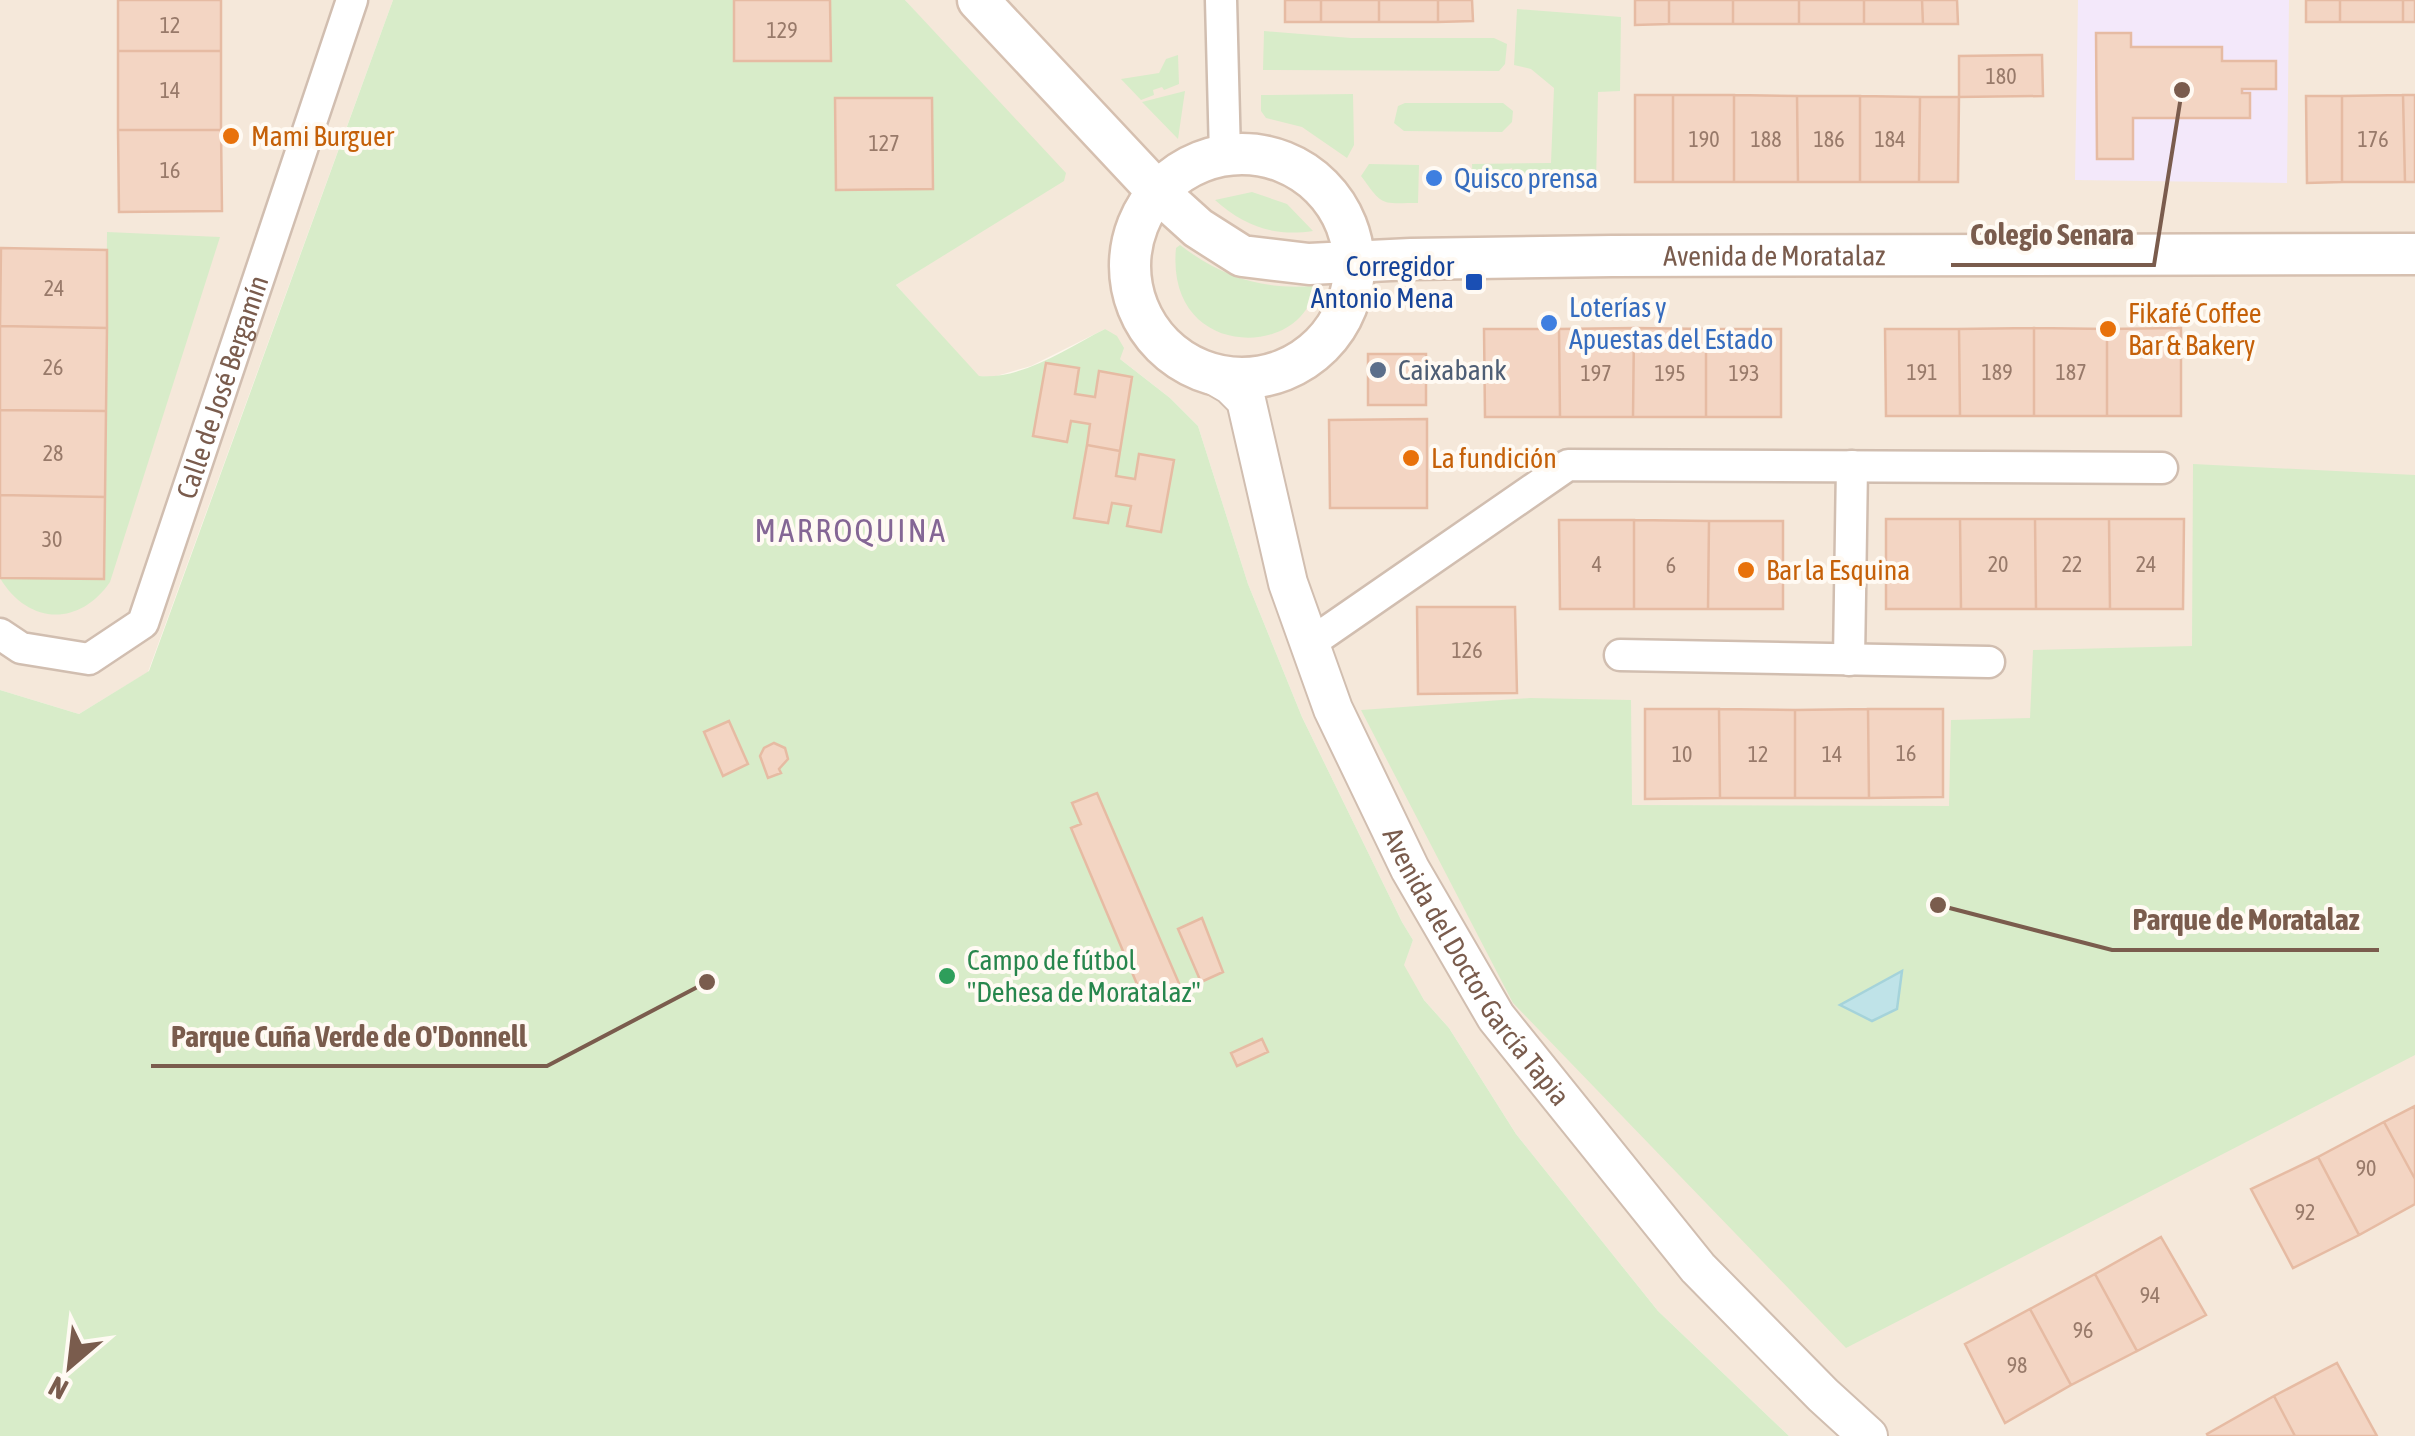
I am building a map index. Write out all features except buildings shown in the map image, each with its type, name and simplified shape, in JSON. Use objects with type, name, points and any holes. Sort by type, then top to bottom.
[{"type":"main road","points":[[978,0],[1158,191]]},
{"type":"main road","points":[[1252,154],[1289,164],[1312,178],[1330,196],[1348,230],[1354,261],[1345,312],[1332,334],[1315,352],[1254,388],[1178,359],[1158,341],[1140,314],[1129,260],[1142,213],[1158,191],[1188,168],[1225,155],[1252,154]]},
{"type":"main road","name":"Avenida de Moratalaz","points":[[1158,191],[1198,228],[1242,256],[1310,264],[1612,256],[2415,254]]},
{"type":"street","name":"Calle de José Bergamín","points":[[0,634],[22,648],[88,659],[143,623],[352,0]]},
{"type":"street","points":[[1221,0],[1225,155]]},
{"type":"street","name":"Avenida del Doctor García Tapia","points":[[1254,388],[1288,583],[1333,709],[1410,870],[1496,1017],[1698,1268],[1868,1436]]},
{"type":"street","points":[[1309,644],[1568,465],[2162,468]]},
{"type":"street","points":[[1849,660],[1852,466]]},
{"type":"street","points":[[1620,655],[1989,662]]},
{"type":"shaded area","points":[[0,0],[393,0],[148,672],[79,714],[0,690]]},
{"type":"shaded area","points":[[905,0],[2415,0],[2415,1436],[1789,1436],[1658,1311],[1516,1134],[1449,1028],[1424,1000],[1403,965],[1413,940],[1302,717],[1248,584],[1198,426],[1120,359],[1105,329],[1031,366],[993,377],[978,376],[896,285],[1001,217],[973,76]]},
{"type":"shaded area","points":[[2078,0],[2289,0],[2287,183],[2075,180]]},
{"type":"green space","points":[[393,0],[905,0],[1066,173],[1064,181],[896,285],[979,376],[1028,368],[1105,329],[1117,336],[1124,348],[1120,359],[1198,426],[1248,584],[1302,717],[1413,940],[1404,965],[1424,1000],[1449,1028],[1516,1134],[1658,1311],[1789,1436],[0,1436],[0,690],[79,714],[149,671]]},
{"type":"green space","points":[[1517,9],[1621,17],[1620,91],[1598,92],[1596,183],[1524,182],[1514,175],[1512,168],[1494,174],[1491,186],[1473,184],[1472,164],[1551,163],[1554,88],[1531,69],[1514,65]]},
{"type":"green space","points":[[1264,31],[1351,38],[1494,38],[1507,44],[1505,64],[1499,71],[1263,70]]},
{"type":"green space","points":[[1178,55],[1179,84],[1153,90],[1154,95],[1141,100],[1121,79],[1159,73],[1166,59]]},
{"type":"green space","points":[[1185,91],[1178,139],[1142,102]]},
{"type":"green space","points":[[1353,94],[1354,145],[1347,158],[1302,127],[1266,118],[1261,111],[1261,95]]},
{"type":"green space","points":[[1503,103],[1513,111],[1512,122],[1502,132],[1404,131],[1394,123],[1398,106]]},
{"type":"green space","points":[[1369,164],[1419,165],[1418,203],[1389,203],[1379,198],[1361,176]]},
{"type":"green space","points":[[1252,192],[1287,204],[1313,231],[1260,228],[1215,200]]},
{"type":"green space","points":[[107,232],[220,237],[110,582],[84,607],[69,613],[39,612],[11,594],[0,578],[104,579]]},
{"type":"green space","points":[[1180,245],[1243,279],[1277,286],[1314,286],[1306,310],[1288,327],[1265,336],[1239,337],[1213,330],[1192,313],[1179,286],[1176,248]]},
{"type":"green space","points":[[2193,464],[2415,475],[2415,1055],[1846,1348],[1513,1003],[1361,710],[1530,698],[1631,700],[1632,805],[1949,806],[1951,720],[2030,718],[2033,650],[2192,646]]},
{"type":"water","points":[[1902,971],[1897,1009],[1872,1021],[1840,1005]]},
{"type":"place","name":"Colegio Senara","points":[[2182,90]]},
{"type":"place","name":"Mami Burguer","points":[[231,136]]},
{"type":"place","name":"Quisco prensa","points":[[1434,178]]},
{"type":"place","name":"Corregidor Antonio Mena","points":[[1474,282]]},
{"type":"place","name":"Loterías y Apuestas del Estado","points":[[1549,323]]},
{"type":"place","name":"Fikafé Coffee Bar & Bakery","points":[[2108,329]]},
{"type":"place","name":"Caixabank","points":[[1378,370]]},
{"type":"place","name":"La fundición","points":[[1411,458]]},
{"type":"place","name":"Bar la Esquina","points":[[1746,570]]},
{"type":"place","name":"Parque de Moratalaz","points":[[1938,905]]},
{"type":"place","name":"Campo de fútbol \"Dehesa de Moratalaz\"","points":[[947,976]]},
{"type":"place","name":"Parque Cuña Verde de O'Donnell","points":[[707,982]]},
{"type":"district","name":"MARROQUINA","points":[[851,531]]}]
